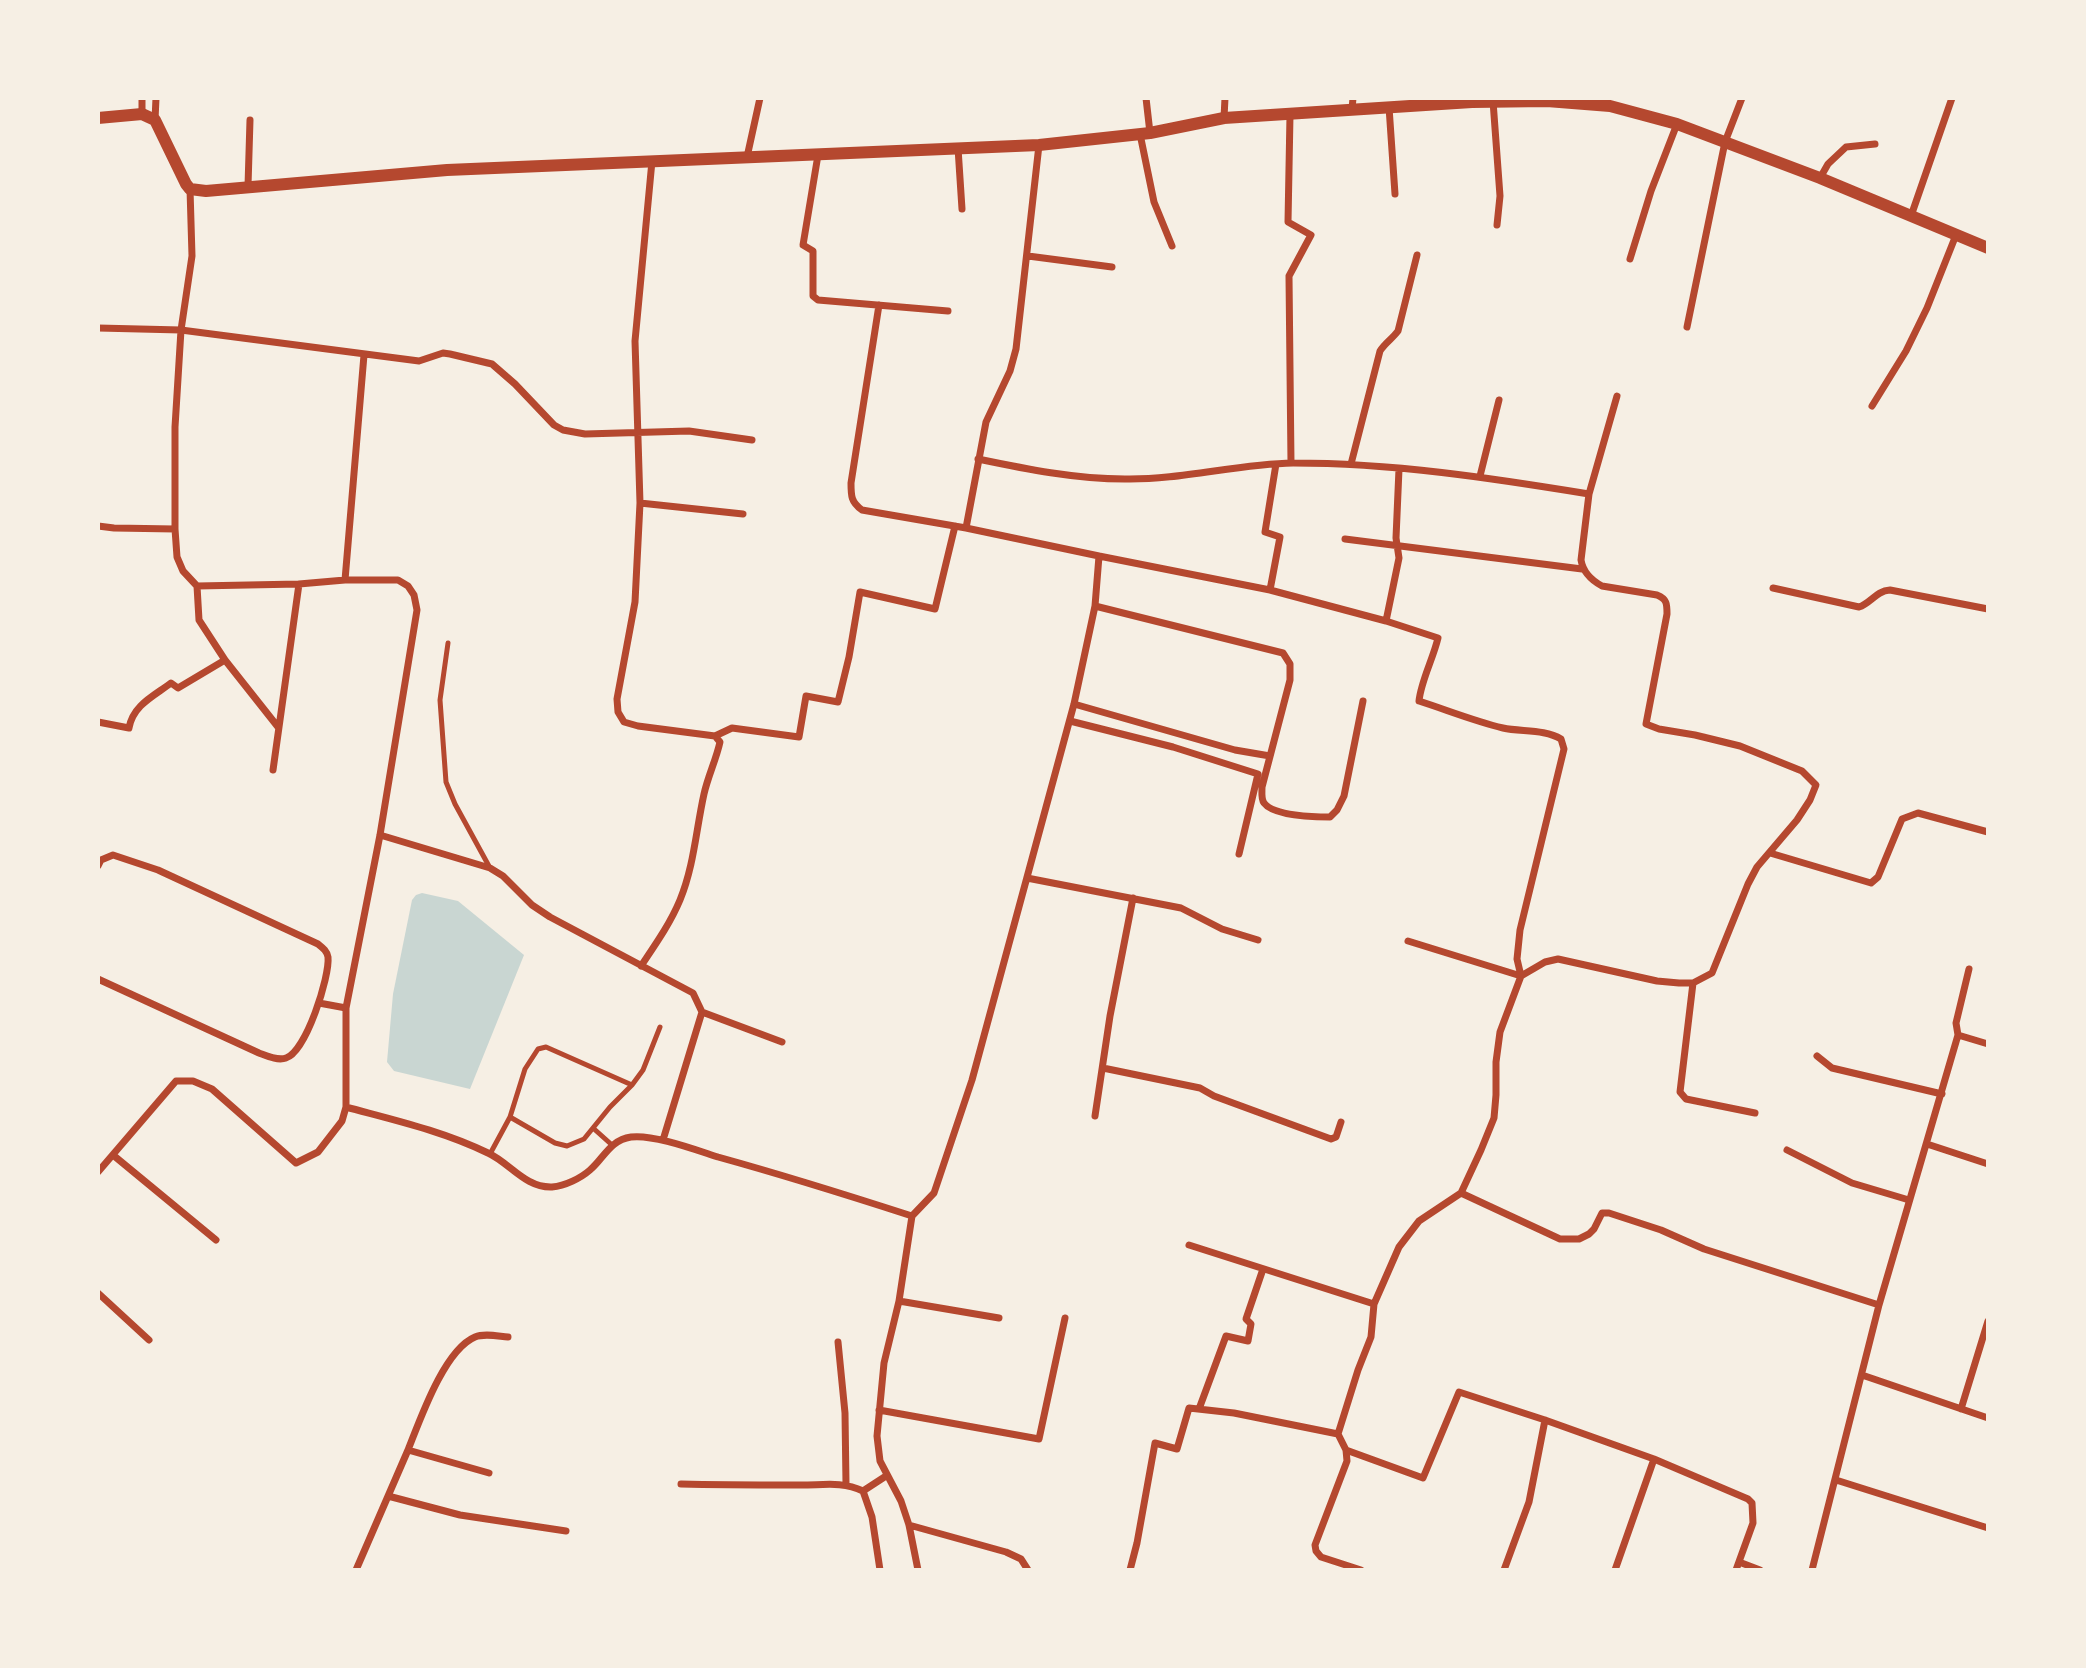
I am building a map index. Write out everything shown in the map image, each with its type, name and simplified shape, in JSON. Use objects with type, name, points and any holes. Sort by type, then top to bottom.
[{"type":"street","points":[[142,98],[142,114]]},
{"type":"street","points":[[98,1172],[176,1081],[186,1079],[212,1089],[296,1163],[318,1152],[342,1121],[346,1107],[346,1009],[380,835],[417,610],[414,596],[408,586],[398,580],[197,586],[180,564],[175,528],[175,427],[181,330],[192,256],[190,189],[182,178],[155,120],[156,98]]},
{"type":"street","points":[[747,157],[760,98]]},
{"type":"street","points":[[1146,98],[1145,133],[1154,202],[1172,246]]},
{"type":"street","points":[[1224,98],[1224,118]]},
{"type":"street","points":[[1687,327],[1725,142],[1742,98]]},
{"type":"street","points":[[1911,217],[1952,98]]},
{"type":"street","points":[[190,189],[206,191],[447,170],[1039,145],[1145,133],[1224,118],[1290,114],[1353,104],[1389,107],[1547,101],[1610,106],[1677,124],[1820,178],[1988,248]]},
{"type":"street","points":[[1493,102],[1500,196],[1497,225]]},
{"type":"street","points":[[1389,107],[1395,194]]},
{"type":"street","points":[[98,118],[142,114],[155,120]]},
{"type":"street","points":[[1290,114],[1288,222],[1311,235],[1289,275],[1291,463]]},
{"type":"street","points":[[248,186],[250,120]]},
{"type":"street","points":[[1630,259],[1651,191],[1677,124]]},
{"type":"street","points":[[1820,178],[1828,164],[1846,147],[1875,144]]},
{"type":"street","points":[[966,528],[986,422],[1007,378],[1016,349],[1039,145]]},
{"type":"street","points":[[958,148],[962,209]]},
{"type":"street","points":[[818,155],[803,245],[813,251],[813,296],[818,300],[948,311]]},
{"type":"street","points":[[641,966],[670,920],[687,881],[705,790],[716,762],[720,742],[715,736],[707,734],[624,722],[618,712],[617,699],[635,602],[640,503],[635,341],[652,160]]},
{"type":"street","points":[[1872,406],[1906,351],[1942,274],[1956,235]]},
{"type":"street","points":[[1351,464],[1380,351],[1398,331],[1417,255]]},
{"type":"street","points":[[1028,256],[1112,267]]},
{"type":"street","points":[[878,305],[850,498],[862,510],[966,528],[1270,590],[1438,638],[1431,665],[1421,687],[1419,701],[1455,715],[1501,727],[1553,733],[1561,739],[1563,757],[1520,930],[1517,959],[1521,976],[1500,1032],[1493,1118],[1461,1193],[1419,1221],[1399,1247],[1374,1304],[1371,1337],[1338,1434],[1346,1450],[1347,1461],[1315,1545],[1316,1551],[1321,1556],[1361,1570]]},
{"type":"street","points":[[98,328],[181,330],[419,361],[443,354],[492,364],[554,425],[563,430],[585,434],[689,431],[752,440]]},
{"type":"street","points":[[345,580],[365,355]]},
{"type":"street","points":[[1582,569],[1589,494],[1617,396]]},
{"type":"street","points":[[1480,476],[1499,400]]},
{"type":"street","points":[[978,459],[1058,475],[1126,479],[1276,464],[1351,464],[1480,476],[1589,494]]},
{"type":"street","points":[[1270,590],[1280,537],[1265,532],[1276,464]]},
{"type":"street","points":[[1386,621],[1399,558],[1396,538],[1399,469]]},
{"type":"street","points":[[640,503],[743,514]]},
{"type":"street","points":[[98,526],[175,528]]},
{"type":"street","points":[[715,736],[732,728],[799,737],[806,696],[838,702],[860,592],[935,609],[955,526]]},
{"type":"street","points":[[1345,539],[1582,569],[1602,586],[1664,598],[1667,614],[1646,724],[1740,746],[1802,771],[1816,785],[1797,820],[1757,867],[1712,973],[1693,982],[1657,981],[1558,959],[1545,962],[1521,976],[1408,942]]},
{"type":"street","points":[[918,1570],[901,1501],[880,1461],[877,1436],[884,1363],[899,1301],[912,1216],[934,1193],[972,1080],[1070,721],[1095,606],[1099,556]]},
{"type":"street","points":[[273,770],[299,584]]},
{"type":"street","points":[[197,586],[199,620],[225,660],[278,727]]},
{"type":"street","points":[[1773,588],[1859,607],[1882,591],[1890,590],[1988,609]]},
{"type":"street","points":[[1095,606],[1283,653],[1290,664],[1290,680],[1262,787],[1262,799],[1275,810],[1311,817],[1330,817],[1337,810],[1343,796],[1363,701]]},
{"type":"street","points":[[98,722],[129,728],[131,718],[140,705],[171,683],[178,688],[225,660]]},
{"type":"street","points":[[1074,704],[1235,750],[1270,756]]},
{"type":"street","points":[[1070,721],[1173,747],[1258,774],[1239,854]]},
{"type":"street","points":[[1770,853],[1871,883],[1878,877],[1902,819],[1918,813],[1988,832]]},
{"type":"street","points":[[380,835],[490,868],[503,876],[541,911],[693,993],[702,1012],[663,1140]]},
{"type":"street","points":[[98,866],[101,860],[113,855],[158,870],[318,944],[328,956],[318,1003],[304,1038],[295,1053],[287,1058],[259,1053],[98,979]]},
{"type":"street","points":[[1027,878],[1181,908],[1222,929],[1258,940]]},
{"type":"street","points":[[1095,1116],[1133,898]]},
{"type":"street","points":[[1812,1570],[1879,1306],[1958,1035],[1956,1023],[1969,969]]},
{"type":"street","points":[[1693,982],[1680,1092],[1686,1099],[1755,1113]]},
{"type":"street","points":[[318,1003],[346,1009]]},
{"type":"street","points":[[702,1012],[782,1042]]},
{"type":"street","points":[[1958,1035],[1988,1044]]},
{"type":"street","points":[[1818,1056],[1832,1068],[1942,1094]]},
{"type":"street","points":[[1103,1068],[1200,1088],[1214,1096],[1331,1139],[1336,1137],[1341,1122]]},
{"type":"street","points":[[346,1107],[426,1129],[490,1154],[514,1173],[535,1184],[552,1187],[570,1183],[590,1170],[612,1145],[631,1137],[663,1140],[912,1216]]},
{"type":"street","points":[[1927,1144],[1988,1164]]},
{"type":"street","points":[[1787,1150],[1852,1183],[1909,1200]]},
{"type":"street","points":[[113,1155],[216,1240]]},
{"type":"street","points":[[1461,1193],[1560,1238],[1584,1237],[1594,1229],[1602,1213],[1609,1213],[1704,1248],[1879,1306]]},
{"type":"street","points":[[1189,1245],[1374,1304]]},
{"type":"street","points":[[1199,1409],[1226,1336],[1248,1341],[1251,1324],[1246,1319],[1263,1269]]},
{"type":"street","points":[[98,1293],[149,1340]]},
{"type":"street","points":[[899,1301],[999,1318]]},
{"type":"street","points":[[879,1410],[1039,1439],[1065,1318]]},
{"type":"street","points":[[1961,1409],[1988,1321]]},
{"type":"street","points":[[356,1570],[444,1369],[465,1343],[478,1336],[508,1337]]},
{"type":"street","points":[[838,1342],[845,1413],[846,1484]]},
{"type":"street","points":[[1862,1375],[1988,1418]]},
{"type":"street","points":[[1346,1450],[1423,1478],[1459,1392],[1654,1459],[1748,1499],[1752,1503],[1754,1523],[1737,1566],[1760,1570]]},
{"type":"street","points":[[1130,1570],[1155,1443],[1177,1449],[1189,1408],[1234,1413],[1338,1434]]},
{"type":"street","points":[[1504,1570],[1529,1502],[1545,1420]]},
{"type":"street","points":[[408,1450],[489,1473]]},
{"type":"street","points":[[1615,1570],[1654,1459]]},
{"type":"street","points":[[865,1490],[886,1476]]},
{"type":"street","points":[[1836,1480],[1988,1528]]},
{"type":"street","points":[[681,1484],[846,1484],[865,1490]]},
{"type":"street","points":[[865,1490],[880,1570]]},
{"type":"street","points":[[388,1496],[460,1516],[566,1531]]},
{"type":"street","points":[[909,1525],[1006,1552],[1021,1559],[1028,1570]]},
{"type":"lane","points":[[448,643],[440,700],[446,782],[454,804],[490,868]]},
{"type":"lane","points":[[510,1116],[555,1143],[567,1146],[584,1139],[643,1070],[660,1027]]},
{"type":"lane","points":[[490,1154],[510,1116],[525,1069],[538,1049],[546,1047],[632,1084]]},
{"type":"lane","points":[[593,1128],[612,1145]]},
{"type":"shaded area","points":[[422,893],[458,901],[524,955],[470,1089],[394,1071],[387,1062],[393,994],[412,900]]}]
